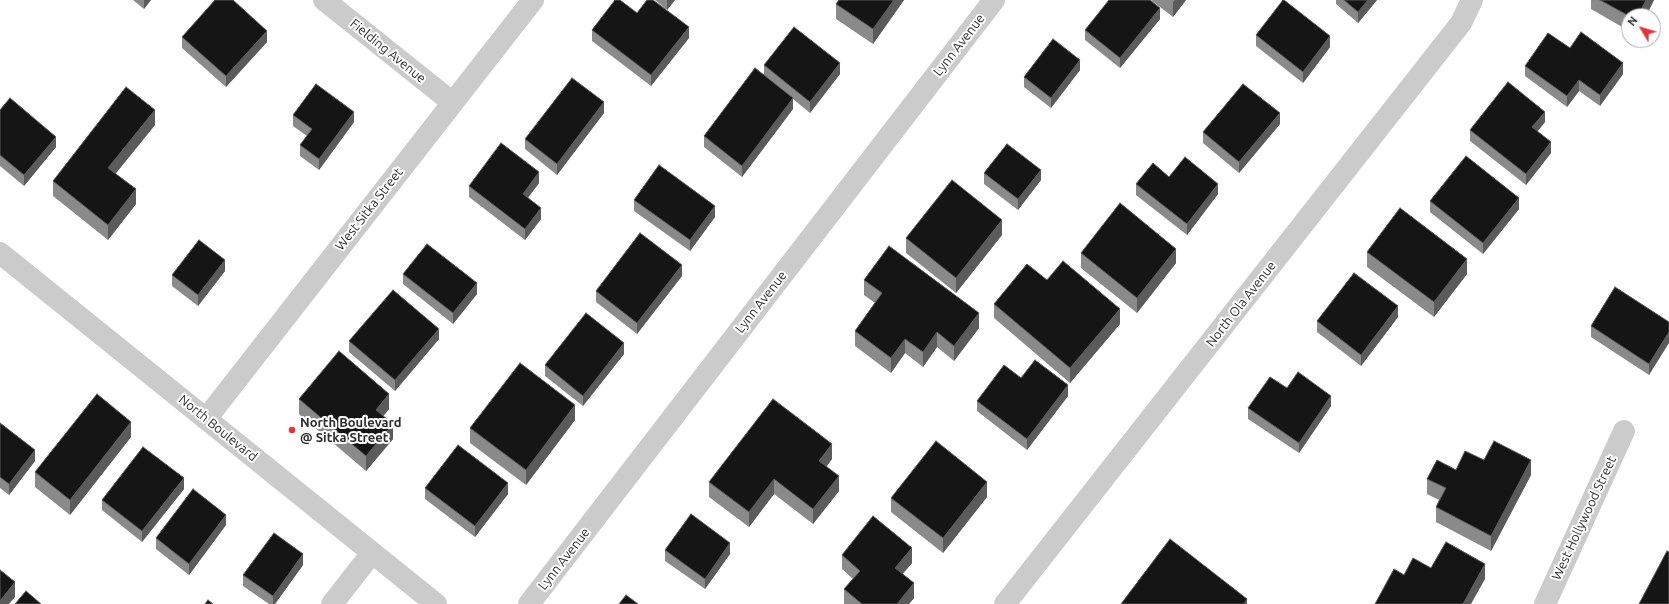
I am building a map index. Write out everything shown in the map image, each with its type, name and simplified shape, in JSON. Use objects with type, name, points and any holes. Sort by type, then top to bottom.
[{"type":"street","name":"Fielding Avenue","points":[[324,0],[453,103]]},
{"type":"street","name":"West Sitka Street","points":[[206,419],[533,0]]},
{"type":"street","name":"Lynn Avenue","points":[[529,604],[994,0]]},
{"type":"street","name":"North Ola Avenue","points":[[1005,604],[1462,23],[1472,0]]},
{"type":"street","name":"North Boulevard","points":[[0,252],[436,604]]},
{"type":"street","name":"West Hollywood Street","points":[[1545,604],[1624,431]]},
{"type":"street","points":[[332,604],[372,553]]},
{"type":"building","points":[[215,0],[233,0],[267,31],[226,76],[182,37]]},
{"type":"building","points":[[615,0],[620,0],[637,13],[647,0],[653,0],[689,27],[651,75],[592,30]]},
{"type":"building","points":[[839,0],[894,0],[873,29],[836,4]]},
{"type":"building","points":[[1109,0],[1150,0],[1160,8],[1120,58],[1085,30]]},
{"type":"building","points":[[1283,0],[1330,36],[1303,72],[1256,35]]},
{"type":"building","points":[[1344,0],[1368,0],[1358,12]]},
{"type":"building","points":[[1600,0],[1646,0],[1642,8],[1621,8],[1621,12]]},
{"type":"building","points":[[794,27],[840,63],[810,102],[764,65]]},
{"type":"building","points":[[1581,32],[1623,63],[1600,95],[1579,80],[1567,96],[1525,66],[1548,33],[1570,48]]},
{"type":"building","points":[[1053,39],[1080,60],[1051,98],[1024,77]]},
{"type":"building","points":[[755,68],[793,98],[742,166],[704,136]]},
{"type":"building","points":[[572,78],[604,102],[557,164],[525,139]]},
{"type":"building","points":[[1508,82],[1545,112],[1532,127],[1551,142],[1526,174],[1470,130]]},
{"type":"building","points":[[316,84],[354,112],[319,159],[300,145],[312,129],[293,115]]},
{"type":"building","points":[[1243,84],[1280,113],[1239,162],[1203,132]]},
{"type":"building","points":[[126,87],[155,110],[108,168],[136,189],[108,225],[53,181]]},
{"type":"building","points":[[10,98],[56,137],[24,175],[0,155],[0,110]]},
{"type":"building","points":[[501,143],[539,172],[523,194],[541,208],[525,229],[469,186]]},
{"type":"building","points":[[1007,144],[1041,170],[1018,199],[984,173]]},
{"type":"building","points":[[1466,156],[1519,198],[1483,243],[1430,201]]},
{"type":"building","points":[[1185,157],[1218,184],[1187,224],[1136,184],[1153,163],[1169,177]]},
{"type":"building","points":[[659,165],[715,206],[690,240],[634,200]]},
{"type":"building","points":[[952,180],[1002,220],[956,278],[906,238]]},
{"type":"building","points":[[1120,203],[1176,249],[1137,298],[1081,253]]},
{"type":"building","points":[[1400,208],[1467,259],[1434,302],[1367,252]]},
{"type":"building","points":[[640,233],[682,265],[637,323],[596,291]]},
{"type":"building","points":[[199,240],[225,260],[198,295],[172,275]]},
{"type":"building","points":[[427,244],[477,283],[453,313],[403,274]]},
{"type":"building","points":[[889,246],[979,313],[954,346],[937,332],[923,352],[905,339],[891,358],[855,331],[882,293],[864,280]]},
{"type":"building","points":[[1063,261],[1120,309],[1070,368],[994,304],[1027,264],[1047,280]]},
{"type":"building","points":[[1354,273],[1398,306],[1361,355],[1317,321]]},
{"type":"building","points":[[1615,287],[1669,322],[1669,332],[1649,364],[1591,326]]},
{"type":"building","points":[[393,290],[439,329],[395,380],[349,341]]},
{"type":"building","points":[[586,313],[624,343],[583,396],[545,365]]},
{"type":"building","points":[[339,351],[389,394],[376,410],[393,424],[366,456],[299,399]]},
{"type":"building","points":[[1035,360],[1068,385],[1027,439],[977,401],[1004,365],[1021,378]]},
{"type":"building","points":[[520,363],[575,405],[526,470],[470,428]]},
{"type":"building","points":[[1298,372],[1331,396],[1299,443],[1248,408],[1270,377],[1287,388]]},
{"type":"building","points":[[97,394],[131,422],[70,500],[35,472]]},
{"type":"building","points":[[773,399],[832,444],[819,461],[839,476],[813,509],[774,479],[749,512],[709,482]]},
{"type":"building","points":[[0,423],[35,450],[9,484],[0,477]]},
{"type":"building","points":[[936,441],[987,482],[943,538],[891,498]]},
{"type":"building","points":[[1494,441],[1531,460],[1491,536],[1436,507],[1446,488],[1427,479],[1437,460],[1456,470],[1465,451],[1484,460]]},
{"type":"building","points":[[458,445],[508,483],[475,526],[425,488]]},
{"type":"building","points":[[143,447],[184,478],[142,531],[102,500]]},
{"type":"building","points":[[193,489],[226,515],[189,564],[156,538]]},
{"type":"building","points":[[691,514],[730,543],[705,579],[665,550]]},
{"type":"building","points":[[873,516],[912,548],[895,568],[914,583],[897,604],[862,604],[844,589],[860,571],[842,555]]},
{"type":"building","points":[[274,533],[303,554],[273,596],[243,575]]},
{"type":"building","points":[[1170,539],[1247,599],[1244,604],[1121,604]]},
{"type":"building","points":[[1446,542],[1485,564],[1463,604],[1375,604],[1394,569],[1404,575],[1413,558],[1431,568]]},
{"type":"building","points":[[1667,551],[1669,552],[1669,604],[1639,604]]},
{"type":"building","points":[[0,570],[15,582],[0,601]]},
{"type":"building","points":[[26,591],[41,604],[15,604]]},
{"type":"building","points":[[626,595],[638,604],[619,604]]},
{"type":"building","points":[[208,600],[213,604],[205,604]]},
{"type":"place","name":"North Boulevard @ Sitka Street","points":[[292,430]]}]
